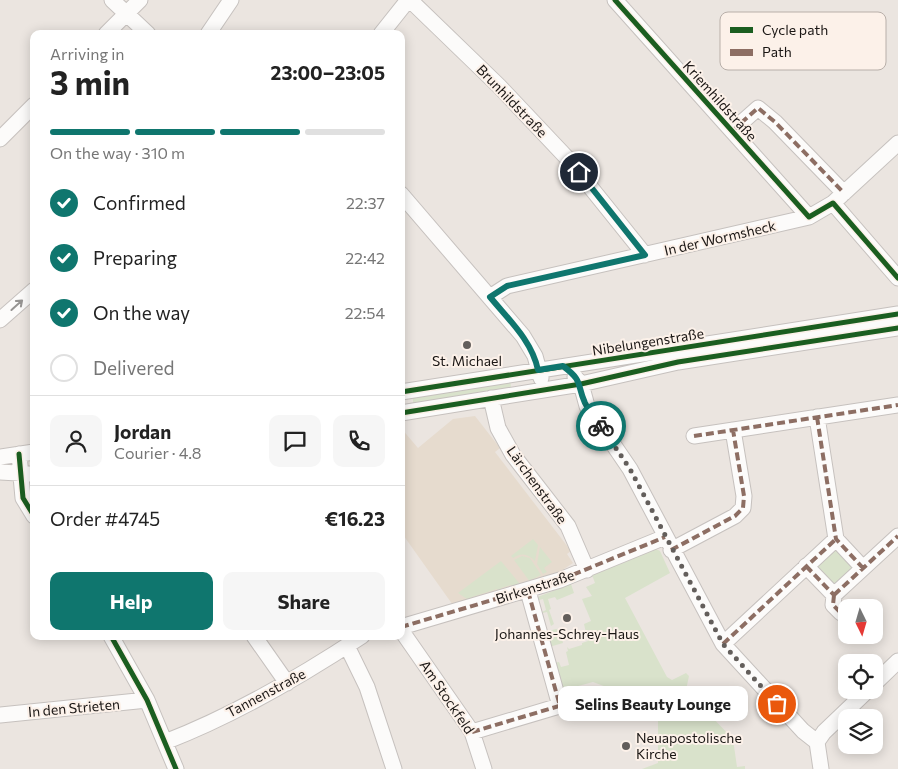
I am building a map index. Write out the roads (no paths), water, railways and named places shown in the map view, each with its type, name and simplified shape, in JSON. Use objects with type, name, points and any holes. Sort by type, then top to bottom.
[{"type":"street","points":[[112,0],[144,30]]},
{"type":"street","points":[[110,30],[140,0]]},
{"type":"street","points":[[211,30],[231,0]]},
{"type":"street","points":[[384,30],[409,0]]},
{"type":"street","name":"Brunhildstraße","points":[[409,0],[499,86],[568,158],[645,255]]},
{"type":"street","name":"Kriemhildstraße","points":[[615,0],[809,217]]},
{"type":"street","name":"Kriemhildstraße","points":[[732,131],[758,108],[775,122],[838,198],[898,278]]},
{"type":"street","points":[[0,139],[30,110]]},
{"type":"street","name":"In der Wormsheck","points":[[490,297],[507,286],[809,217],[838,198],[898,143]]},
{"type":"street","points":[[405,199],[527,342],[535,356],[538,370],[550,389]]},
{"type":"street","points":[[0,320],[30,294]]},
{"type":"street","name":"Nibelungenstraße","points":[[405,391],[898,314]]},
{"type":"street","points":[[405,412],[581,384],[678,362],[898,328]]},
{"type":"street","points":[[581,384],[592,362]]},
{"type":"street","points":[[563,366],[581,384],[587,406],[630,469],[723,644],[803,731],[817,742],[821,769]]},
{"type":"street","points":[[529,392],[538,370]]},
{"type":"street","name":"Lärchenstraße","points":[[491,398],[498,428],[513,455],[568,526],[587,570]]},
{"type":"street","points":[[694,436],[898,405]]},
{"type":"street","points":[[817,417],[836,539],[863,568]]},
{"type":"street","name":"Birkenstraße","points":[[405,627],[528,591],[668,543],[735,516],[743,508],[744,496],[733,430]]},
{"type":"street","points":[[0,457],[26,453],[27,474],[23,498],[30,509]]},
{"type":"street","points":[[0,472],[27,474]]},
{"type":"street","points":[[838,610],[833,605],[834,596],[898,536]]},
{"type":"street","points":[[723,644],[836,539]]},
{"type":"street","points":[[806,566],[834,596]]},
{"type":"street","points":[[528,591],[560,706]]},
{"type":"street","name":"Am Stockfeld","points":[[405,634],[472,732],[484,769]]},
{"type":"street","points":[[114,640],[147,700],[176,769]]},
{"type":"street","points":[[257,640],[287,683]]},
{"type":"street","name":"Tannenstraße","points":[[165,742],[190,732],[287,683],[356,640]]},
{"type":"street","points":[[346,646],[367,686],[394,769]]},
{"type":"street","points":[[883,676],[898,662]]},
{"type":"street","points":[[472,732],[560,706],[593,699],[599,702],[602,712]]},
{"type":"street","points":[[817,742],[824,732],[859,699]]},
{"type":"street","name":"In den Strieten","points":[[0,715],[147,700]]},
{"type":"place","name":"St. Michael","points":[[467,345]]},
{"type":"place","name":"Johannes-Schrey-Haus","points":[[567,618]]},
{"type":"place","name":"Selins Beauty Lounge","points":[[777,704]]},
{"type":"place","name":"Neuapostolische Kirche","points":[[626,746]]}]
